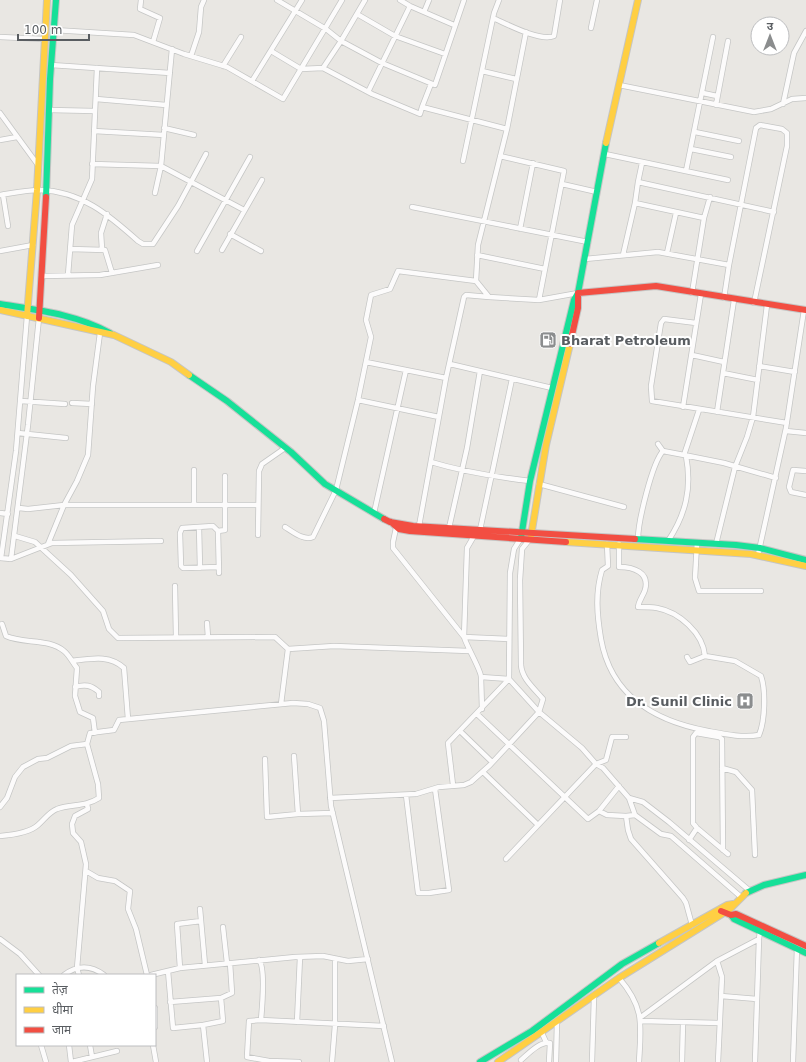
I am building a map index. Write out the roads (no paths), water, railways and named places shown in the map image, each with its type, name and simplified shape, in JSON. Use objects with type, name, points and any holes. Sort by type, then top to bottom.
[{"type":"street","points":[[48,0],[44,39],[37,190],[21,401],[8,514],[1,558],[11,559],[48,544],[161,541]]},
{"type":"street","points":[[11,559],[19,508],[39,315],[51,65],[56,0]]},
{"type":"street","points":[[141,0],[140,9],[160,18],[153,42]]},
{"type":"street","points":[[191,56],[199,32],[201,7],[204,0]]},
{"type":"street","points":[[277,0],[326,29],[341,41],[382,63],[435,85],[454,25],[464,0]]},
{"type":"street","points":[[252,81],[302,0]]},
{"type":"street","points":[[54,30],[134,35],[223,66],[283,99],[342,0]]},
{"type":"street","points":[[323,68],[365,0]]},
{"type":"street","points":[[400,0],[410,6],[454,25]]},
{"type":"street","points":[[424,12],[429,0]]},
{"type":"street","points":[[463,161],[493,18],[499,0]]},
{"type":"street","points":[[493,18],[526,32],[549,38],[554,36],[560,0]]},
{"type":"street","points":[[591,28],[596,0]]},
{"type":"street","points":[[330,798],[406,795],[435,788],[464,785],[471,782],[483,772],[539,712],[542,699],[527,681],[521,665],[520,580],[522,549],[533,533],[539,484],[556,388],[574,300],[578,293],[597,192],[638,0]]},
{"type":"street","points":[[368,92],[410,6]]},
{"type":"street","points":[[357,14],[395,36],[445,54]]},
{"type":"street","points":[[783,104],[794,53],[806,31]]},
{"type":"street","points":[[476,282],[477,255],[507,129],[526,32]]},
{"type":"street","points":[[0,37],[44,39]]},
{"type":"street","points":[[223,66],[241,37]]},
{"type":"street","points":[[686,171],[701,103],[713,37]]},
{"type":"street","points":[[716,105],[728,40]]},
{"type":"street","points":[[155,193],[164,134],[172,49]]},
{"type":"street","points":[[271,51],[301,69],[323,68],[368,92],[420,114],[431,84]]},
{"type":"street","points":[[51,65],[170,73]]},
{"type":"street","points":[[68,275],[72,225],[92,179],[97,68]]},
{"type":"street","points":[[482,71],[516,79]]},
{"type":"street","points":[[619,85],[701,103],[754,112],[772,109],[792,99],[806,98]]},
{"type":"street","points":[[703,93],[717,96]]},
{"type":"street","points":[[96,99],[166,105]]},
{"type":"street","points":[[422,107],[507,129]]},
{"type":"street","points":[[49,110],[95,111]]},
{"type":"street","points":[[0,113],[38,166]]},
{"type":"street","points":[[724,298],[756,128],[760,125],[767,125],[785,131],[787,135],[786,150],[754,303]]},
{"type":"street","points":[[164,128],[194,135]]},
{"type":"street","points":[[94,132],[164,134]]},
{"type":"street","points":[[695,132],[739,141]]},
{"type":"street","points":[[0,140],[17,137]]},
{"type":"street","points":[[691,149],[731,157]]},
{"type":"street","points":[[8,226],[2,195],[46,190],[65,194],[99,208],[138,241],[143,244],[153,244],[178,206],[206,154]]},
{"type":"street","points":[[605,154],[728,180]]},
{"type":"street","points":[[500,156],[564,170],[539,300]]},
{"type":"street","points":[[197,251],[250,157]]},
{"type":"street","points":[[520,229],[533,163]]},
{"type":"street","points":[[623,255],[635,203],[642,163]]},
{"type":"street","points":[[92,164],[160,166],[244,210]]},
{"type":"street","points":[[222,250],[262,180]]},
{"type":"street","points":[[638,182],[774,212]]},
{"type":"street","points":[[562,184],[597,192]]},
{"type":"street","points":[[692,293],[704,218],[710,197]]},
{"type":"street","points":[[635,203],[704,218]]},
{"type":"street","points":[[412,207],[588,242]]},
{"type":"street","points":[[667,252],[676,213]]},
{"type":"street","points":[[102,249],[101,233],[107,214]]},
{"type":"street","points":[[230,234],[261,251]]},
{"type":"street","points":[[0,251],[33,245]]},
{"type":"street","points":[[70,249],[102,249],[106,252],[112,272]]},
{"type":"street","points":[[585,259],[648,252],[667,252],[729,265]]},
{"type":"street","points":[[477,255],[546,269]]},
{"type":"street","points":[[30,272],[68,275],[100,275],[158,265]]},
{"type":"street","points":[[285,527],[303,538],[308,539],[313,537],[336,490],[358,400],[371,337],[366,320],[371,295],[390,289],[398,271],[476,282],[489,297]]},
{"type":"street","points":[[419,526],[446,378],[464,297],[466,295],[539,300],[578,293],[656,286],[734,300],[805,310],[786,430],[758,555]]},
{"type":"street","points":[[683,407],[701,294]]},
{"type":"street","points":[[717,412],[734,300]]},
{"type":"street","points":[[0,304],[27,309],[39,315],[101,331],[171,362],[227,401],[286,448],[325,484],[397,526],[417,532],[474,536],[522,535],[533,533],[668,541],[758,555],[806,566]]},
{"type":"street","points":[[716,544],[735,467],[747,437],[752,417],[767,305]]},
{"type":"street","points":[[0,310],[27,316],[39,315]]},
{"type":"street","points":[[696,323],[670,319],[664,320],[661,323],[651,386],[652,401],[699,410],[787,423]]},
{"type":"street","points":[[48,544],[64,505],[77,481],[88,455],[92,404],[101,331]]},
{"type":"street","points":[[692,355],[724,362]]},
{"type":"street","points":[[366,362],[446,378]]},
{"type":"street","points":[[450,364],[556,388]]},
{"type":"street","points":[[759,366],[795,372]]},
{"type":"street","points":[[374,513],[406,370]]},
{"type":"street","points":[[449,528],[462,471],[480,371]]},
{"type":"street","points":[[723,373],[758,380]]},
{"type":"street","points":[[480,530],[512,379]]},
{"type":"street","points":[[453,785],[448,743],[509,679],[510,573],[514,549],[522,535],[530,481],[556,388]]},
{"type":"street","points":[[358,400],[439,417]]},
{"type":"street","points":[[21,401],[65,404]]},
{"type":"street","points":[[72,403],[92,404]]},
{"type":"street","points":[[668,541],[678,525],[689,490],[690,476],[685,455],[699,410]]},
{"type":"street","points":[[786,430],[806,433]]},
{"type":"street","points":[[18,433],[66,438]]},
{"type":"street","points":[[658,444],[663,451],[685,455],[776,478]]},
{"type":"street","points":[[258,535],[258,471],[262,464],[286,448]]},
{"type":"street","points":[[638,539],[638,525],[644,500],[656,462],[663,451]]},
{"type":"street","points":[[431,462],[462,471],[530,481]]},
{"type":"street","points":[[194,470],[194,504]]},
{"type":"street","points":[[806,472],[793,470],[789,488],[791,492],[806,495]]},
{"type":"street","points":[[218,531],[225,530],[225,476]]},
{"type":"street","points":[[539,484],[624,507]]},
{"type":"street","points":[[19,508],[64,505],[257,505]]},
{"type":"street","points":[[0,513],[8,514]]},
{"type":"street","points":[[397,526],[480,530],[522,535],[530,539],[607,544],[697,546],[716,544],[760,548],[806,560]]},
{"type":"street","points":[[397,526],[393,542],[396,553],[464,637],[469,651],[480,671],[482,709]]},
{"type":"street","points":[[199,527],[200,568]]},
{"type":"street","points":[[219,567],[183,568],[180,566],[180,532],[184,528],[215,527],[218,531],[219,567],[219,573]]},
{"type":"street","points":[[15,536],[35,542],[71,575],[102,611],[109,629],[118,638],[275,637],[288,650],[334,646],[469,651]]},
{"type":"street","points":[[464,637],[467,548],[474,536]]},
{"type":"street","points":[[607,544],[608,566],[602,570],[599,580],[596,616],[604,657],[616,679],[628,695],[639,704],[672,722],[692,728],[750,737],[759,736],[763,726],[764,685],[761,676],[735,661],[705,656],[690,662],[687,657]]},
{"type":"street","points":[[619,544],[619,566],[632,567],[640,571],[645,581],[645,590],[639,600],[638,607],[658,608],[671,613],[687,624],[697,633],[704,649],[705,656]]},
{"type":"street","points":[[697,546],[695,578],[698,591],[760,591]]},
{"type":"street","points":[[175,586],[176,637]]},
{"type":"street","points":[[208,623],[208,637]]},
{"type":"street","points":[[2,624],[6,636],[51,645],[62,650],[72,661],[77,668],[75,696],[80,712],[93,718],[95,733]]},
{"type":"street","points":[[464,637],[509,639]]},
{"type":"street","points":[[281,704],[288,650]]},
{"type":"street","points":[[72,661],[105,658],[120,664],[124,668],[128,719]]},
{"type":"street","points":[[481,677],[509,679],[539,712],[582,748],[596,764],[603,768],[629,798],[635,815],[662,834],[671,836],[741,897]]},
{"type":"street","points":[[75,687],[87,685],[99,692],[98,696]]},
{"type":"street","points":[[0,836],[31,829],[58,809],[87,804],[99,798],[98,784],[87,744],[90,733],[114,730],[119,720],[281,704],[301,704],[320,708],[324,721],[332,813],[392,1062]]},
{"type":"street","points":[[477,714],[588,819],[599,811],[619,786]]},
{"type":"street","points":[[460,731],[492,762]]},
{"type":"street","points":[[723,850],[721,737],[694,733],[693,823],[697,828],[723,850],[728,854]]},
{"type":"street","points":[[506,859],[596,764],[607,759],[612,737],[626,737]]},
{"type":"street","points":[[0,808],[8,798],[15,777],[23,767],[38,759],[47,758],[71,746],[87,744]]},
{"type":"street","points":[[294,756],[298,814]]},
{"type":"street","points":[[265,759],[268,816],[332,813]]},
{"type":"street","points":[[722,768],[736,772],[752,790],[755,855]]},
{"type":"street","points":[[483,772],[538,825]]},
{"type":"street","points":[[406,795],[418,893],[448,890],[435,788]]},
{"type":"street","points":[[629,798],[643,802],[750,891]]},
{"type":"street","points":[[79,974],[77,968],[86,871],[85,852],[81,842],[74,833],[72,824],[75,816],[88,809],[87,804]]},
{"type":"street","points":[[599,811],[607,815],[635,815]]},
{"type":"street","points":[[626,816],[631,838],[686,902],[692,925]]},
{"type":"street","points":[[689,840],[697,828]]},
{"type":"street","points":[[671,836],[677,829]]},
{"type":"street","points":[[86,871],[98,878],[115,881],[130,891],[128,909],[136,929],[147,974]]},
{"type":"street","points":[[498,1062],[594,997],[619,978],[721,911],[727,905],[733,904],[750,891],[773,883],[806,875]]},
{"type":"street","points":[[200,909],[206,965]]},
{"type":"street","points":[[480,1062],[532,1032],[622,964],[692,925],[721,911],[731,915],[734,919],[797,948],[805,948]]},
{"type":"street","points":[[731,915],[736,914],[805,948]]},
{"type":"street","points":[[180,968],[177,924],[201,921]]},
{"type":"street","points":[[170,1002],[221,998],[232,993],[223,928]]},
{"type":"street","points":[[755,1062],[760,931]]},
{"type":"street","points":[[0,939],[20,954],[38,974]]},
{"type":"street","points":[[641,1019],[717,961],[759,939]]},
{"type":"street","points":[[793,1062],[797,948]]},
{"type":"street","points":[[156,974],[180,968],[300,957],[323,956],[348,961],[368,959]]},
{"type":"street","points":[[297,1022],[300,957]]},
{"type":"street","points":[[332,1062],[335,1025],[334,959]]},
{"type":"street","points":[[259,960],[262,963],[263,971],[261,1020]]},
{"type":"street","points":[[717,961],[722,977],[718,1062]]},
{"type":"street","points":[[66,974],[84,966],[97,969],[103,974]]},
{"type":"street","points":[[168,971],[173,1028],[203,1025],[222,1021],[221,998]]},
{"type":"street","points":[[619,978],[633,996],[641,1019],[639,1062]]},
{"type":"street","points":[[720,996],[757,999]]},
{"type":"street","points":[[592,1062],[594,997]]},
{"type":"street","points":[[641,1019],[683,1023],[719,1023]]},
{"type":"street","points":[[299,1062],[260,1061],[247,1057],[246,1051],[249,1021],[261,1020],[335,1025],[384,1026]]},
{"type":"street","points":[[556,1062],[557,1022]]},
{"type":"street","points":[[682,1062],[683,1023]]},
{"type":"street","points":[[203,1025],[206,1062]]},
{"type":"street","points":[[542,1033],[546,1042],[550,1043],[549,1062]]},
{"type":"street","points":[[530,1041],[534,1049]]},
{"type":"street","points":[[521,1061],[534,1049],[546,1042]]},
{"type":"street","points":[[41,1046],[46,1062]]},
{"type":"street","points":[[69,1046],[71,1062],[117,1051]]},
{"type":"street","points":[[90,1046],[92,1058]]},
{"type":"street","points":[[153,1046],[156,1062]]},
{"type":"street","points":[[519,1048],[521,1061]]},
{"type":"place","name":"Bharat Petroleum","points":[[548,340]]},
{"type":"place","name":"Dr. Sunil Clinic","points":[[745,701]]}]
